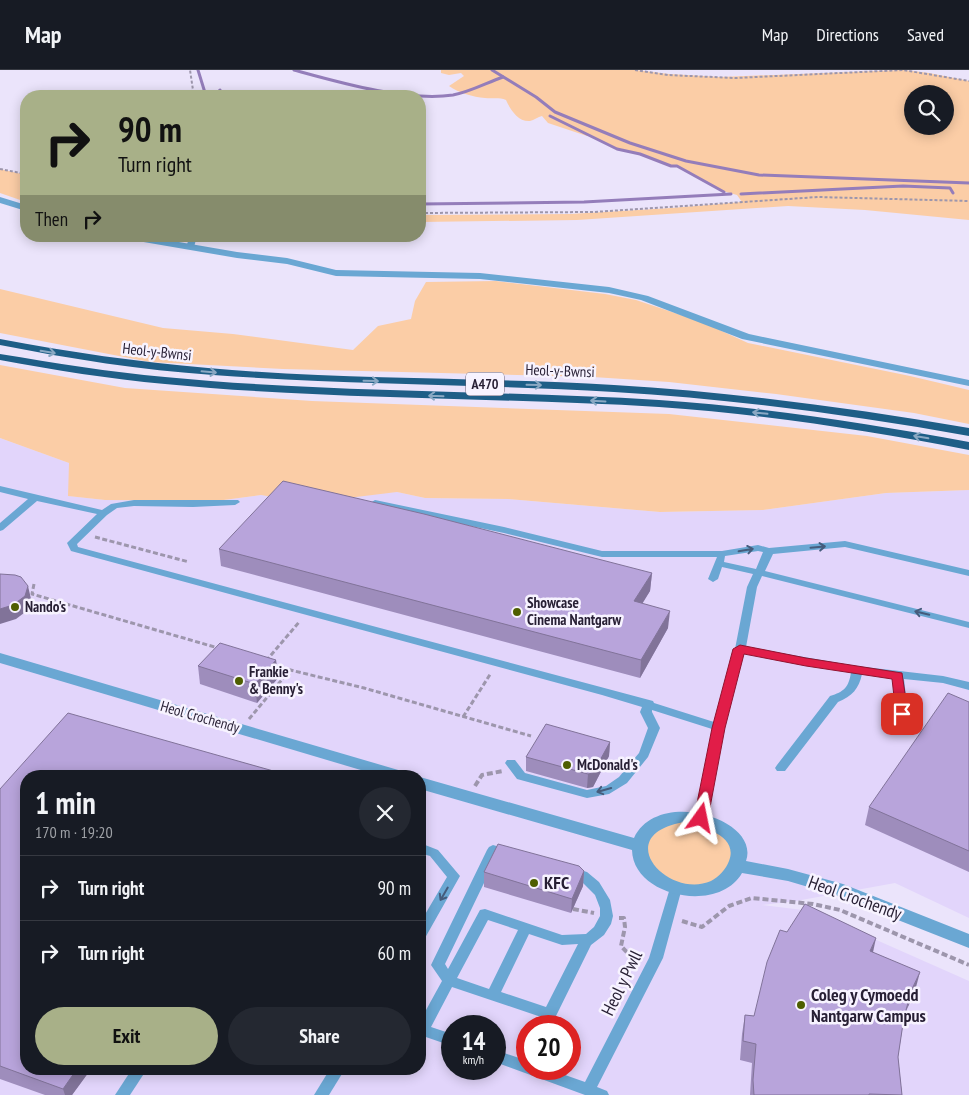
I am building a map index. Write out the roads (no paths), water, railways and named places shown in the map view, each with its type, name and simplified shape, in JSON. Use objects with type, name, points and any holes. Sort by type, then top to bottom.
[{"type":"highway","name":"Heol-y-Bwnsi","points":[[0,342],[39,351],[147,367],[238,375],[362,381],[565,386],[758,400],[878,415],[969,432]]},
{"type":"highway","name":"Heol-y-Bwnsi","points":[[0,357],[141,380],[237,388],[350,394],[583,400],[659,404],[760,413],[872,428],[969,446]]},
{"type":"street","points":[[0,200],[20,206]]},
{"type":"street","points":[[161,242],[287,261],[336,273],[480,276],[609,290],[644,298],[746,337],[969,384]]},
{"type":"street","name":"Heol Crochendy","points":[[2,661],[379,770]]},
{"type":"street","points":[[426,785],[639,846]]},
{"type":"street","points":[[668,818],[701,818],[717,824],[728,832],[737,843],[740,854],[739,866],[733,876],[722,884],[708,889],[676,888],[660,881],[648,871],[641,859],[639,846],[644,834],[654,824],[668,818]]},
{"type":"street","name":"Heol Crochendy","points":[[739,866],[788,875],[837,889],[969,941]]},
{"type":"lane","points":[[190,247],[192,242]]},
{"type":"lane","points":[[0,489],[104,513]]},
{"type":"lane","points":[[0,528],[35,498]]},
{"type":"lane","points":[[361,500],[504,530],[602,554],[721,559],[758,572],[969,625]]},
{"type":"lane","points":[[235,502],[193,504],[134,503],[114,506],[72,543],[74,548],[649,704],[718,728]]},
{"type":"lane","points":[[721,559],[758,548],[769,551],[845,544],[969,573]]},
{"type":"lane","points":[[701,818],[718,728],[740,649],[746,616],[758,572],[769,551]]},
{"type":"lane","points":[[713,579],[721,559]]},
{"type":"lane","points":[[740,649],[898,676],[952,680],[969,686]]},
{"type":"lane","points":[[781,768],[834,699],[847,695],[856,684],[857,670]]},
{"type":"lane","points":[[892,730],[902,714],[898,676]]},
{"type":"lane","points":[[512,766],[521,776],[587,794],[609,790],[623,780],[644,754],[654,728],[646,712],[649,704]]},
{"type":"lane","points":[[426,850],[434,853],[454,876],[426,924]]},
{"type":"lane","points":[[426,1020],[449,981],[485,914],[562,940],[587,939],[600,931],[606,915],[604,896],[592,881],[583,875],[492,850],[438,965],[449,981],[550,1014],[587,939]]},
{"type":"lane","name":"Heol y Pwll","points":[[562,1080],[595,1092],[656,958],[676,888]]},
{"type":"lane","points":[[492,996],[526,928]]},
{"type":"lane","points":[[426,1031],[441,1036]]},
{"type":"lane","points":[[122,1095],[136,1075]]},
{"type":"lane","points":[[321,1095],[334,1075]]},
{"type":"waterway","points":[[198,70],[204,90]]},
{"type":"waterway","points":[[294,70],[373,90]]},
{"type":"waterway","points":[[492,70],[536,97],[555,112],[630,143],[686,161],[759,175],[969,183]]},
{"type":"waterway","points":[[426,96],[459,94],[503,77]]},
{"type":"waterway","points":[[550,116],[617,149],[640,154],[671,166],[677,166],[724,192]]},
{"type":"waterway","points":[[741,194],[903,186],[950,188],[953,193]]},
{"type":"waterway","points":[[426,204],[584,202],[731,194]]},
{"type":"place","name":"Nando's","points":[[15,607]]},
{"type":"place","name":"Showcase Cinema Nantgarw","points":[[517,612]]},
{"type":"place","name":"Frankie & Benny's","points":[[239,681]]},
{"type":"place","name":"McDonald's","points":[[567,765]]},
{"type":"place","name":"KFC","points":[[534,883]]},
{"type":"place","name":"Coleg y Cymoedd Nantgarw Campus","points":[[801,1005]]}]
